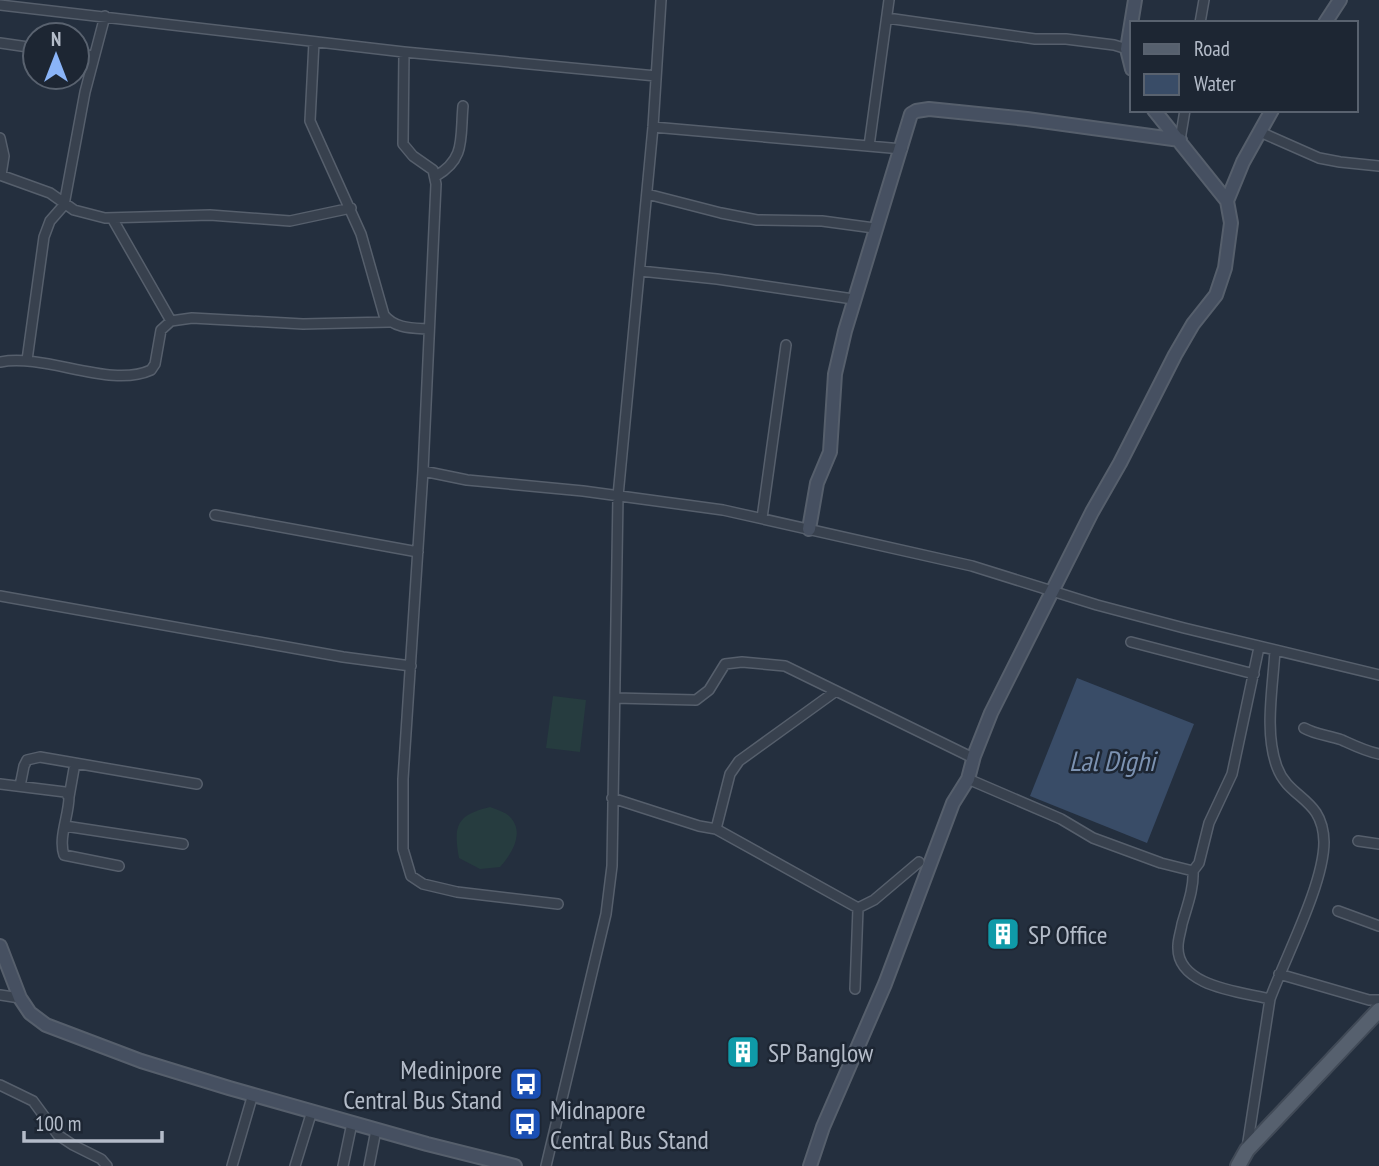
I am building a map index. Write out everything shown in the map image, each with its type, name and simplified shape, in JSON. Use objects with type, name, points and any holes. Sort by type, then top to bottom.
[{"type":"main road","points":[[1238,1166],[1247,1150],[1379,1010]]},
{"type":"street","points":[[71,12],[73,0]]},
{"type":"street","points":[[546,1166],[606,914],[612,866],[618,496],[653,127],[662,0]]},
{"type":"street","points":[[869,146],[889,0]]},
{"type":"street","points":[[1132,21],[1135,0]]},
{"type":"street","points":[[1200,21],[1204,0]]},
{"type":"street","points":[[1326,21],[1340,0]]},
{"type":"street","points":[[0,5],[36,4],[71,12],[314,42],[656,76]]},
{"type":"street","points":[[27,360],[44,237],[50,221],[64,205],[82,106],[105,16]]},
{"type":"street","points":[[887,19],[1035,39],[1066,39],[1127,48]]},
{"type":"street","points":[[1130,30],[1127,48],[1130,61]]},
{"type":"street","points":[[314,42],[310,121],[361,233],[380,306],[389,322]]},
{"type":"street","points":[[0,43],[21,46]]},
{"type":"street","points":[[404,52],[403,144],[406,150],[433,170],[436,176],[423,471],[403,779],[403,849],[411,876],[423,884],[457,892],[558,904]]},
{"type":"street","points":[[436,176],[457,158],[463,106]]},
{"type":"street","points":[[809,529],[817,483],[830,452],[835,374],[853,299],[911,114],[929,109],[1052,122],[1180,141]]},
{"type":"street","points":[[810,1166],[823,1128],[885,984],[953,803],[968,779],[974,756],[992,713],[1091,512],[1120,463],[1155,391],[1193,324],[1216,295],[1226,268],[1231,223],[1227,201],[1156,112]]},
{"type":"street","points":[[1180,141],[1185,112]]},
{"type":"street","points":[[1227,201],[1243,162],[1271,112]]},
{"type":"street","points":[[653,127],[902,149]]},
{"type":"street","points":[[1259,132],[1319,158],[1379,166]]},
{"type":"street","points":[[0,138],[4,156],[0,175],[50,193],[64,205],[93,215],[112,218],[210,215],[290,221],[351,208]]},
{"type":"street","points":[[647,194],[721,214],[757,220],[822,221],[874,229]]},
{"type":"street","points":[[112,218],[171,321]]},
{"type":"street","points":[[640,271],[717,279],[853,299]]},
{"type":"street","points":[[0,362],[27,360],[103,373],[144,373],[151,370],[155,364],[160,330],[171,321],[192,318],[303,324],[389,322],[429,329]]},
{"type":"street","points":[[762,518],[786,345]]},
{"type":"street","points":[[423,471],[467,480],[618,496],[762,518],[972,566],[1184,628],[1379,675]]},
{"type":"street","points":[[215,515],[418,552]]},
{"type":"street","points":[[0,596],[343,657],[411,666]]},
{"type":"street","points":[[1130,642],[1254,674]]},
{"type":"street","points":[[1247,1150],[1270,999],[1312,894],[1324,842],[1317,812],[1278,771],[1272,753],[1275,650]]},
{"type":"street","points":[[1258,652],[1232,774],[1209,823],[1199,863],[1193,871],[1194,884],[1178,946],[1179,957],[1187,971],[1203,981],[1231,991],[1270,999]]},
{"type":"street","points":[[615,698],[696,700],[709,690],[725,664],[742,662],[785,666],[968,756],[974,756]]},
{"type":"street","points":[[716,829],[730,774],[739,761],[836,691]]},
{"type":"street","points":[[1304,728],[1312,733],[1340,739],[1358,749],[1379,754]]},
{"type":"street","points":[[20,786],[24,766],[27,760],[32,758],[197,784]]},
{"type":"street","points":[[75,763],[62,846],[64,855],[119,866]]},
{"type":"street","points":[[968,779],[1061,819],[1093,838],[1161,863],[1193,871]]},
{"type":"street","points":[[0,785],[58,790],[69,797]]},
{"type":"street","points":[[612,798],[716,829],[858,908]]},
{"type":"street","points":[[65,826],[183,844]]},
{"type":"street","points":[[1358,841],[1379,844]]},
{"type":"street","points":[[858,908],[874,900],[919,862]]},
{"type":"street","points":[[855,989],[858,908]]},
{"type":"street","points":[[1338,911],[1379,926]]},
{"type":"street","points":[[0,946],[20,998],[30,1013],[46,1025],[141,1061],[376,1130],[515,1166]]},
{"type":"street","points":[[1279,974],[1369,1000],[1379,1000]]},
{"type":"street","points":[[0,995],[20,998]]},
{"type":"street","points":[[0,1085],[33,1101],[58,1135],[101,1159],[107,1166]]},
{"type":"street","points":[[232,1166],[253,1094]]},
{"type":"street","points":[[295,1166],[312,1111]]},
{"type":"street","points":[[343,1166],[352,1123]]},
{"type":"street","points":[[369,1166],[376,1130]]},
{"type":"green space","points":[[553,696],[586,700],[580,752],[546,748]]},
{"type":"green space","points":[[490,807],[510,817],[517,836],[509,856],[500,867],[480,869],[459,858],[457,829],[470,814]]},
{"type":"water","name":"Lal Dighi","points":[[1077,678],[1194,724],[1147,843],[1030,796]]},
{"type":"place","name":"SP Office","points":[[1003,934]]},
{"type":"place","name":"SP Banglow","points":[[743,1052]]},
{"type":"place","name":"Medinipore Central Bus Stand","points":[[526,1084]]},
{"type":"place","name":"Midnapore Central Bus Stand","points":[[525,1124]]}]
